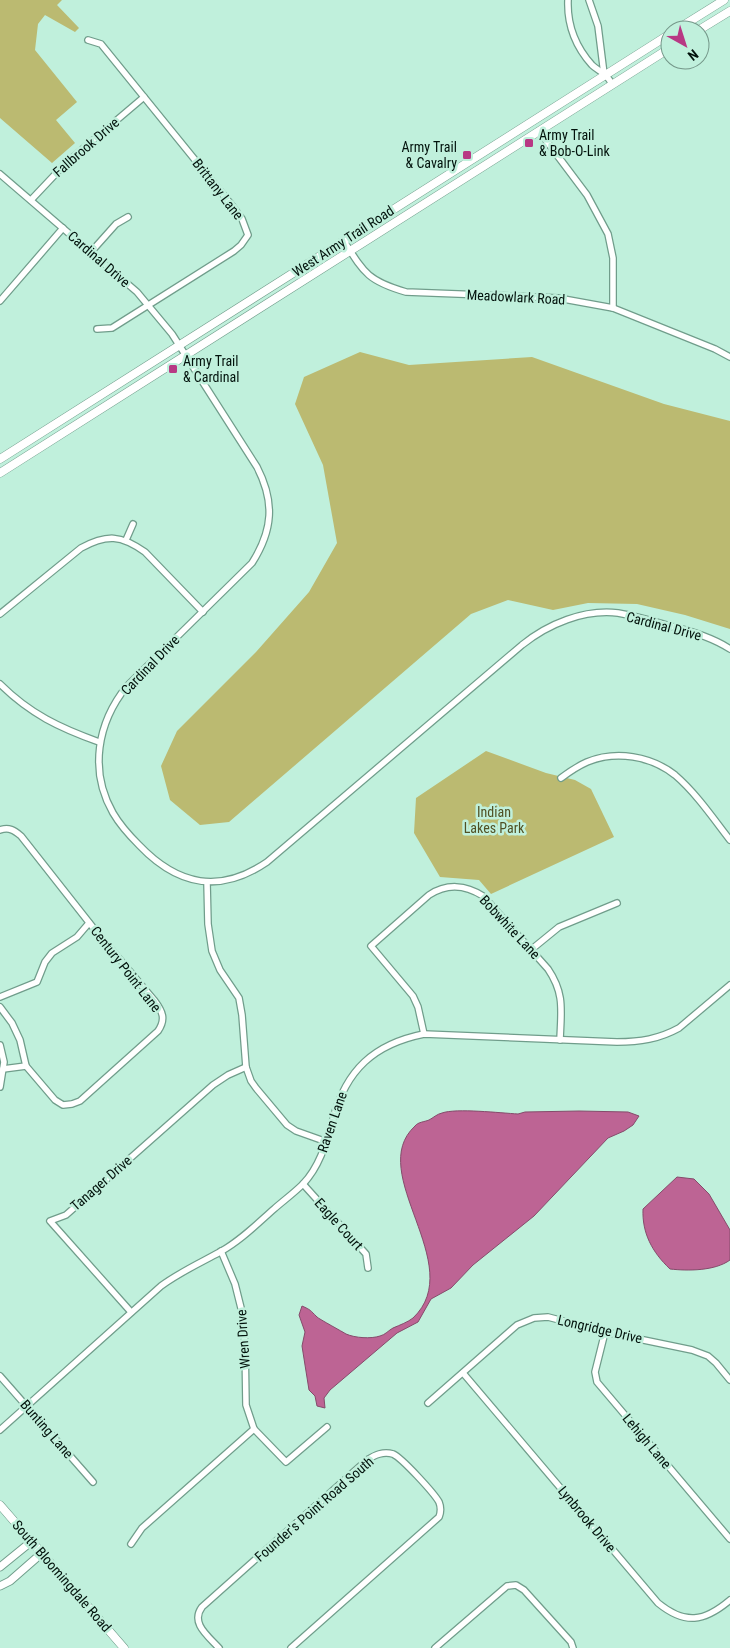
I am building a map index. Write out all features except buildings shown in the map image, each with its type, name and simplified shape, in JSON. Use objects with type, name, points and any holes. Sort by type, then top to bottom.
[{"type":"main road","points":[[692,20],[724,0]]},
{"type":"main road","points":[[710,23],[730,11]]},
{"type":"main road","name":"West Army Trail Road","points":[[0,459],[660,40]]},
{"type":"main road","name":"West Army Trail Road","points":[[0,473],[660,54]]},
{"type":"main road","name":"South Bloomingdale Road","points":[[0,1505],[124,1648]]},
{"type":"street","points":[[568,0],[568,14],[572,34],[583,54],[594,68],[604,74],[612,84]]},
{"type":"street","points":[[589,0],[598,26],[604,74]]},
{"type":"street","points":[[88,40],[101,44],[144,97]]},
{"type":"street","name":"Fallbrook Drive","points":[[31,200],[65,164],[144,97]]},
{"type":"street","name":"Brittany Lane","points":[[144,97],[230,203],[242,219],[248,235],[234,251],[148,305]]},
{"type":"street","points":[[539,131],[587,195],[606,229],[613,258],[613,308]]},
{"type":"street","points":[[0,183],[2,176]]},
{"type":"street","name":"Cardinal Drive","points":[[2,176],[137,292],[186,355],[257,467],[265,486],[270,520],[260,551],[252,563],[121,694],[106,720],[99,742],[98,763],[101,785],[107,802],[122,826],[161,866],[183,877],[207,882],[239,878],[254,870],[267,862],[522,645],[536,634],[559,622],[592,614],[616,613],[697,633],[711,638],[730,649]]},
{"type":"street","points":[[91,252],[116,224],[128,217]]},
{"type":"street","points":[[0,301],[63,228]]},
{"type":"street","name":"Meadowlark Road","points":[[344,241],[363,271],[374,280],[390,288],[406,292],[558,298],[613,308],[715,349],[730,357]]},
{"type":"street","points":[[97,330],[112,328],[148,305]]},
{"type":"street","points":[[126,540],[133,524]]},
{"type":"street","points":[[0,614],[80,548],[99,540],[119,537],[145,552],[202,612]]},
{"type":"street","points":[[0,684],[33,712],[50,722],[99,742]]},
{"type":"street","points":[[561,778],[588,762],[600,758],[631,756],[649,761],[669,771],[688,787],[730,840]]},
{"type":"street","name":"Century Point Lane","points":[[0,830],[5,828],[13,830],[20,836],[160,1008],[163,1024],[152,1037],[80,1101],[62,1105],[55,1100],[26,1066],[20,1040],[12,1023],[0,1007]]},
{"type":"street","points":[[207,882],[208,924],[212,951],[220,970],[236,992],[241,1006],[246,1067],[256,1088],[286,1125],[296,1131],[326,1142]]},
{"type":"street","name":"Bobwhite Lane","points":[[424,1034],[418,1007],[413,996],[371,946],[429,895],[440,889],[454,886],[474,890],[484,896],[548,969],[560,990],[560,1040]]},
{"type":"street","points":[[532,949],[559,927],[617,903]]},
{"type":"street","points":[[0,997],[37,982],[45,962],[52,953],[77,937],[89,923]]},
{"type":"street","name":"Raven Lane","points":[[0,1430],[131,1312],[177,1274],[221,1252],[251,1230],[303,1184],[318,1163],[345,1086],[357,1069],[381,1048],[396,1041],[424,1034],[634,1042],[658,1038],[688,1022],[730,985]]},
{"type":"street","points":[[0,1045],[3,1069],[0,1087]]},
{"type":"street","points":[[3,1069],[26,1066]]},
{"type":"street","name":"Tanager Drive","points":[[131,1312],[50,1221],[66,1214],[213,1085],[228,1075],[246,1067]]},
{"type":"street","name":"Eagle Court","points":[[303,1184],[366,1254],[368,1268]]},
{"type":"street","name":"Wren Drive","points":[[221,1252],[235,1284],[242,1308],[245,1343],[246,1405],[254,1429],[286,1462],[327,1427]]},
{"type":"street","name":"Longridge Drive","points":[[428,1403],[517,1325],[527,1320],[548,1317],[605,1332],[702,1353],[716,1363],[730,1380]]},
{"type":"street","name":"Lehigh Lane","points":[[605,1332],[595,1372],[597,1382],[730,1539]]},
{"type":"street","name":"Lynbrook Drive","points":[[463,1373],[658,1603],[666,1610],[691,1619],[712,1614],[730,1600]]},
{"type":"street","name":"Bunting Lane","points":[[0,1376],[94,1482]]},
{"type":"street","points":[[131,1544],[142,1528],[254,1429]]},
{"type":"street","name":"Founder's Point Road South","points":[[219,1648],[199,1625],[198,1614],[202,1607],[367,1460],[384,1453],[398,1457],[405,1462],[438,1500],[441,1511],[439,1517],[291,1648]]},
{"type":"street","points":[[0,1568],[32,1541]]},
{"type":"street","points":[[0,1586],[42,1553]]},
{"type":"street","points":[[435,1648],[507,1586],[516,1585],[524,1590],[571,1642],[573,1648]]},
{"type":"green space","points":[[0,0],[62,0],[57,5],[79,28],[75,32],[45,15],[38,24],[35,50],[77,102],[56,120],[75,143],[52,163],[0,118]]},
{"type":"green space","points":[[360,352],[409,365],[532,357],[664,404],[730,421],[730,629],[685,615],[637,604],[588,603],[553,610],[508,600],[471,614],[229,822],[200,825],[170,800],[161,766],[177,731],[256,652],[309,592],[337,543],[323,465],[295,404],[304,377]]},
{"type":"green space","name":"Indian Lakes Park","points":[[486,751],[546,773],[575,780],[591,789],[614,837],[491,894],[479,880],[440,877],[414,833],[416,798]]},
{"type":"shaded area","points":[[468,1111],[518,1114],[525,1112],[628,1112],[639,1116],[633,1125],[608,1138],[534,1216],[473,1265],[451,1288],[431,1299],[418,1322],[397,1333],[330,1390],[324,1398],[325,1408],[317,1406],[315,1396],[309,1390],[302,1346],[305,1332],[299,1315],[302,1306],[346,1334],[372,1338],[382,1335],[413,1318],[427,1296],[430,1272],[425,1246],[407,1193],[401,1168],[403,1146],[415,1126],[438,1114],[449,1112]]},
{"type":"shaded area","points":[[677,1177],[694,1179],[709,1194],[730,1230],[730,1260],[724,1264],[701,1269],[670,1269],[649,1242],[644,1226],[643,1209]]},
{"type":"place","name":"Army Trail & Bob-O-Link","points":[[529,143]]},
{"type":"place","name":"Army Trail & Cavalry","points":[[467,155]]},
{"type":"place","name":"Army Trail & Cardinal","points":[[173,369]]}]
